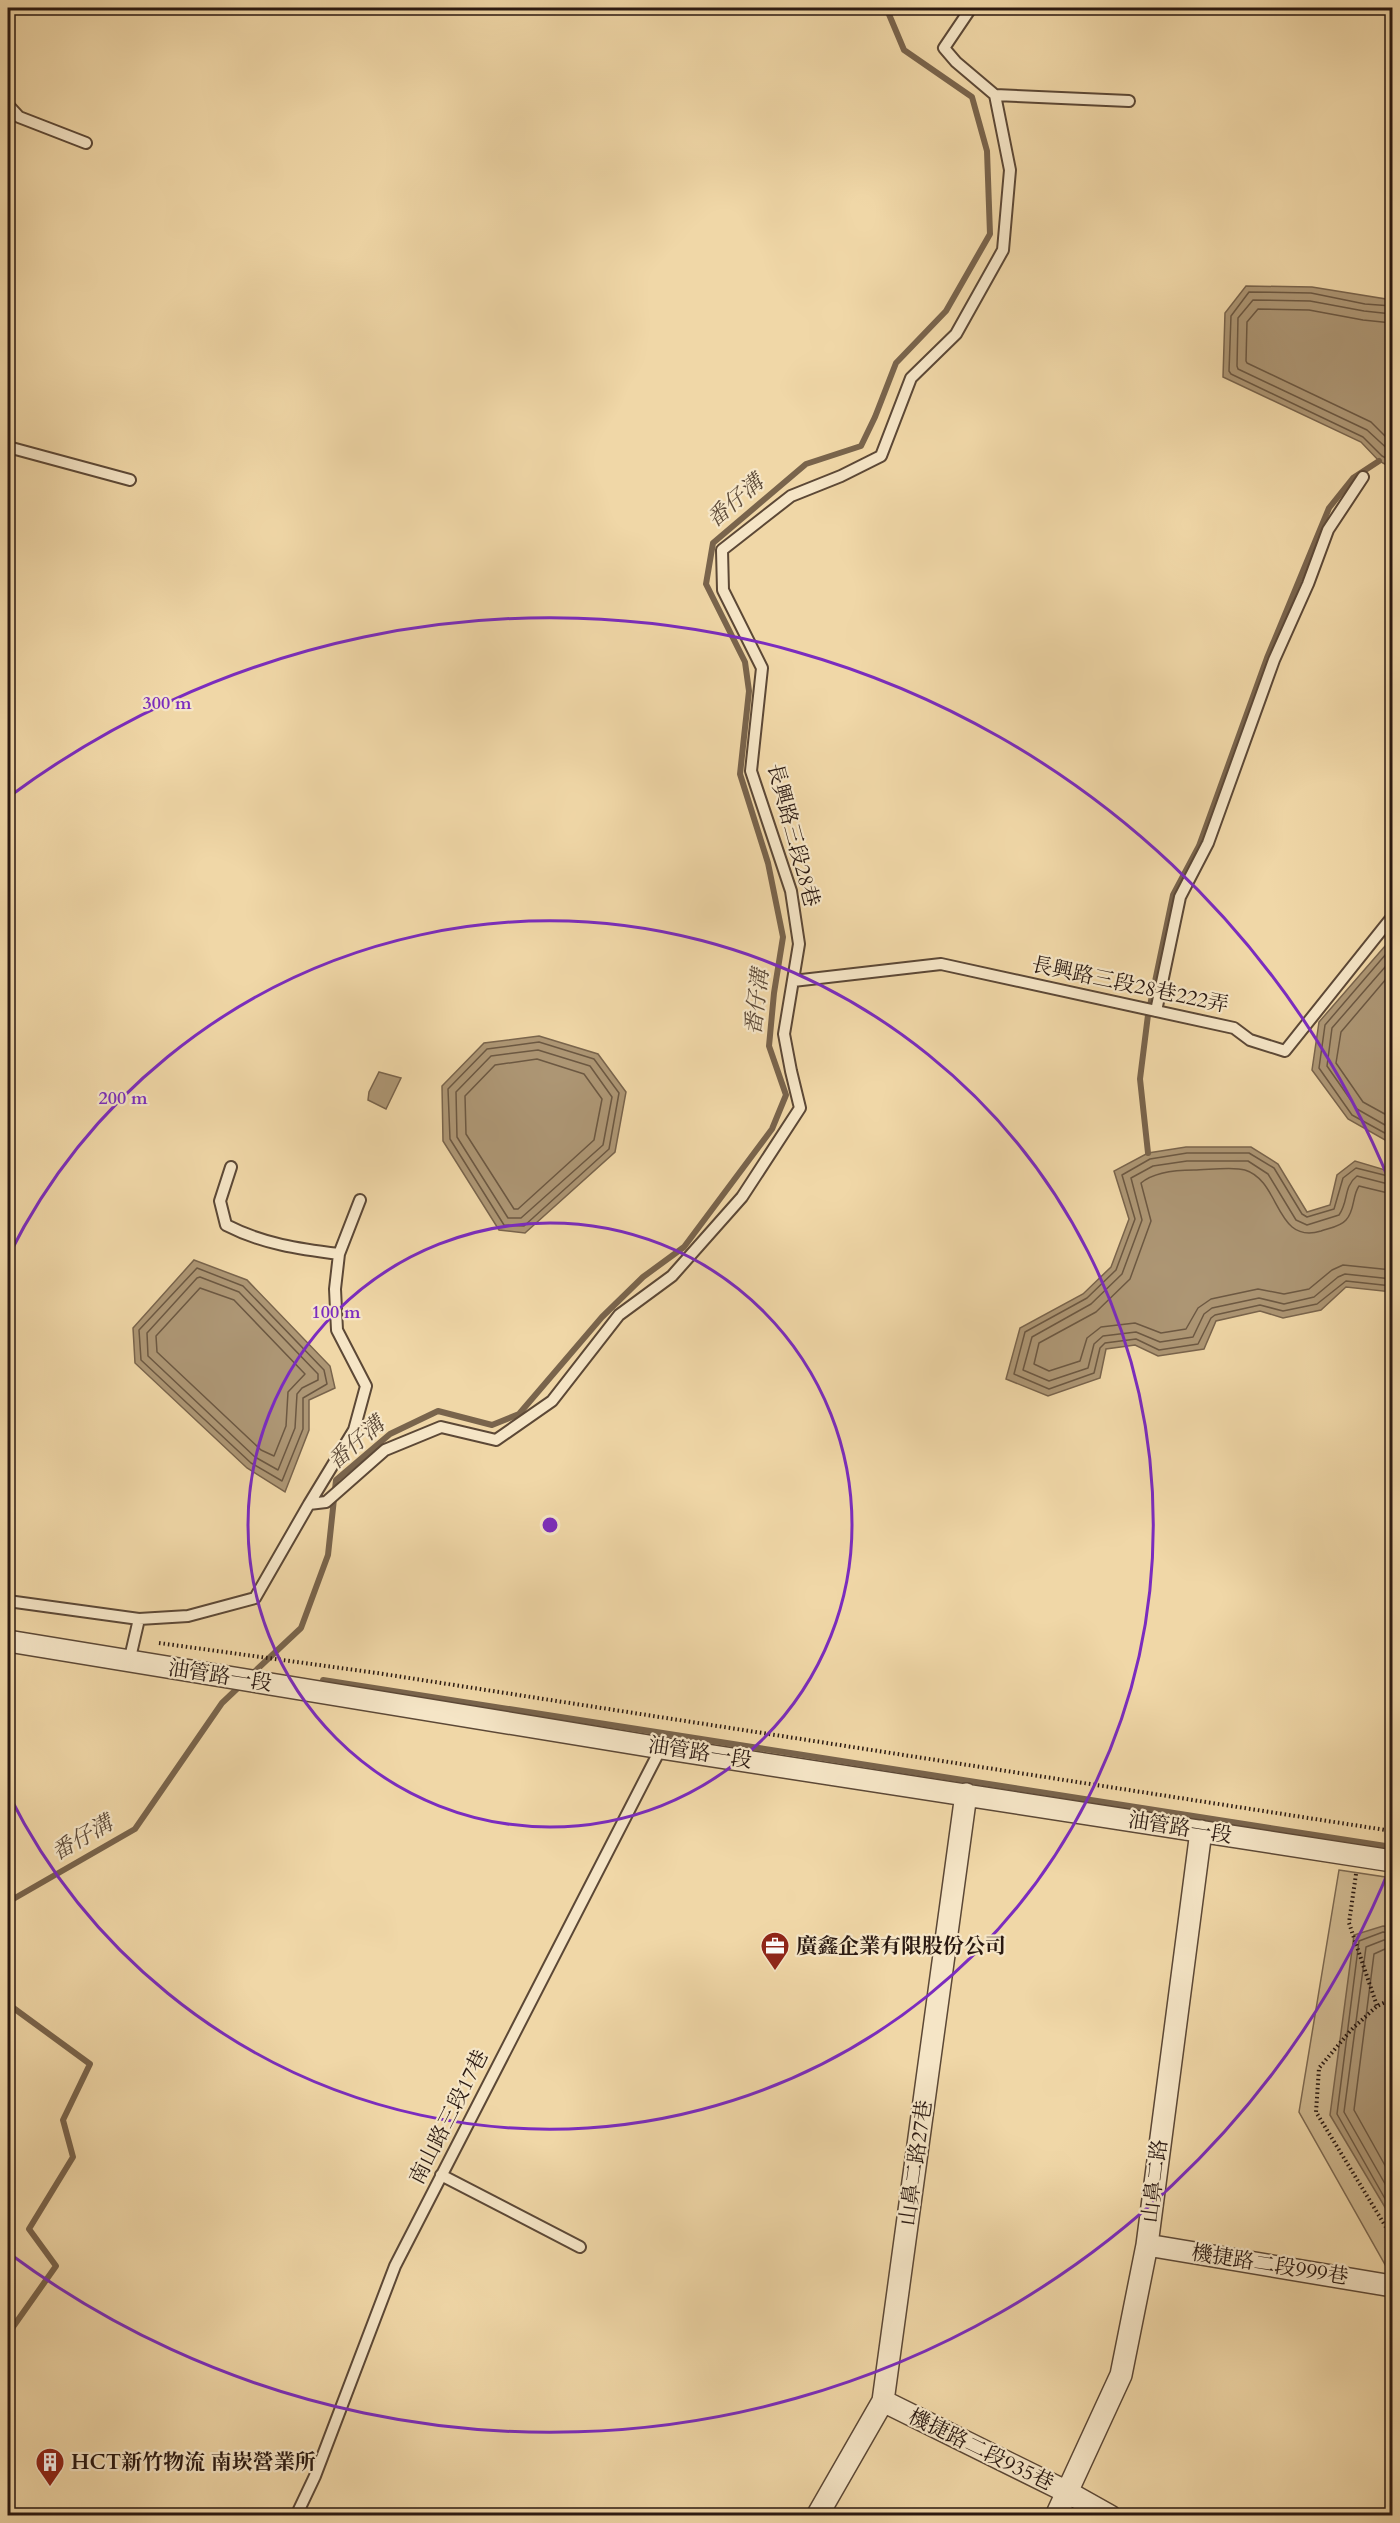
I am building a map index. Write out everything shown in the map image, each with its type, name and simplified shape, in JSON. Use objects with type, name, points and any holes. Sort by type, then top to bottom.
[{"type":"street","name":"油管路一段","points":[[8,1641],[661,1748],[1392,1861]]},
{"type":"street","name":"山鼻二路27巷","points":[[817,2516],[884,2402],[966,1794]]},
{"type":"street","name":"山鼻二路","points":[[1056,2516],[1069,2493],[1121,2375],[1147,2245],[1202,1831]]},
{"type":"street","name":"機捷路二段999巷","points":[[1147,2245],[1392,2286]]},
{"type":"street","name":"機捷路二段935巷","points":[[884,2402],[1069,2493],[1110,2516]]},
{"type":"lane","points":[[971,8],[944,48],[956,62],[995,95],[1129,101]]},
{"type":"lane","name":"長興路三段28巷","points":[[309,1504],[326,1502],[385,1450],[441,1427],[496,1440],[552,1401],[619,1315],[672,1276],[742,1197],[800,1108],[784,1034],[799,944],[791,891],[752,771],[762,668],[723,590],[722,550],[791,496],[841,476],[881,456],[911,378],[956,334],[1003,250],[1010,170],[995,95]]},
{"type":"lane","points":[[8,105],[19,117],[86,143]]},
{"type":"lane","points":[[8,447],[130,480]]},
{"type":"lane","points":[[1156,1011],[1180,897],[1208,843],[1274,660],[1308,584],[1328,530],[1363,477]]},
{"type":"lane","name":"長興路三段28巷222弄","points":[[793,981],[941,964],[1234,1028],[1250,1040],[1286,1051],[1392,917]]},
{"type":"lane","points":[[231,1167],[220,1201],[226,1225],[251,1238],[283,1247],[339,1254]]},
{"type":"lane","points":[[8,1602],[139,1619],[188,1616],[255,1598],[354,1430],[366,1386],[337,1330],[335,1289],[339,1254],[360,1200]]},
{"type":"lane","points":[[129,1662],[139,1619]]},
{"type":"lane","name":"南山路三段17巷","points":[[296,2516],[315,2476],[387,2285],[441,2175],[661,1748]]},
{"type":"lane","points":[[441,2175],[580,2247]]},
{"type":"path","points":[[260,1657],[1392,1830]]},
{"type":"path","points":[[1359,1856],[1349,1923],[1377,2006]]},
{"type":"path","points":[[1392,1999],[1377,2006],[1351,2030],[1319,2068],[1316,2112],[1392,2237]]},
{"type":"shaded area","points":[[1339,1870],[1392,1878],[1392,2269],[1387,2268],[1299,2112]]},
{"type":"water","points":[[1246,286],[1312,287],[1392,300],[1392,468],[1379,461],[1361,442],[1223,377],[1225,313]]},
{"type":"water","points":[[1392,938],[1392,1144],[1348,1119],[1312,1070],[1319,1022]]},
{"type":"water","points":[[539,1036],[598,1054],[626,1092],[615,1152],[525,1233],[499,1230],[443,1141],[442,1086],[484,1043]]},
{"type":"water","points":[[379,1072],[401,1078],[386,1109],[368,1100],[369,1092]]},
{"type":"water","points":[[1186,1147],[1251,1147],[1278,1164],[1307,1212],[1330,1205],[1337,1175],[1355,1161],[1392,1172],[1392,1292],[1346,1287],[1321,1310],[1283,1318],[1260,1311],[1216,1321],[1204,1349],[1158,1356],[1135,1345],[1106,1349],[1100,1378],[1048,1396],[1006,1379],[1020,1328],[1083,1294],[1111,1267],[1129,1219],[1114,1171],[1148,1153]]},
{"type":"water","points":[[194,1260],[247,1280],[330,1366],[335,1388],[309,1400],[309,1430],[285,1492],[247,1468],[135,1363],[133,1328]]},
{"type":"water","points":[[1383,1926],[1392,1927],[1392,2219],[1330,2115],[1354,1935]]},
{"type":"waterway","name":"番仔溝","points":[[251,1675],[301,1628],[328,1555],[336,1480],[390,1434],[438,1411],[492,1425],[519,1414],[602,1317],[643,1277],[684,1247],[772,1129],[786,1095],[769,1046],[783,937],[768,863],[740,774],[749,691],[745,662],[706,584],[713,543],[806,464],[861,446],[896,363],[946,311],[990,234],[987,151],[972,97],[904,50],[888,12],[890,8]]},
{"type":"waterway","points":[[1148,1153],[1140,1079],[1148,1015],[1173,895],[1199,846],[1267,658],[1329,508],[1353,478],[1379,461]]},
{"type":"waterway","points":[[323,1680],[1392,1847]]},
{"type":"waterway","name":"番仔溝","points":[[8,1902],[135,1829],[222,1703],[241,1685]]},
{"type":"waterway","name":"番仔溝","points":[[8,2004],[90,2064],[63,2120],[73,2157],[29,2229],[56,2266],[8,2334]]},
{"type":"place","name":"廣鑫企業有限股份公司","points":[[775,1972]]},
{"type":"place","name":"HCT新竹物流 南崁營業所","points":[[50,2488]]}]
